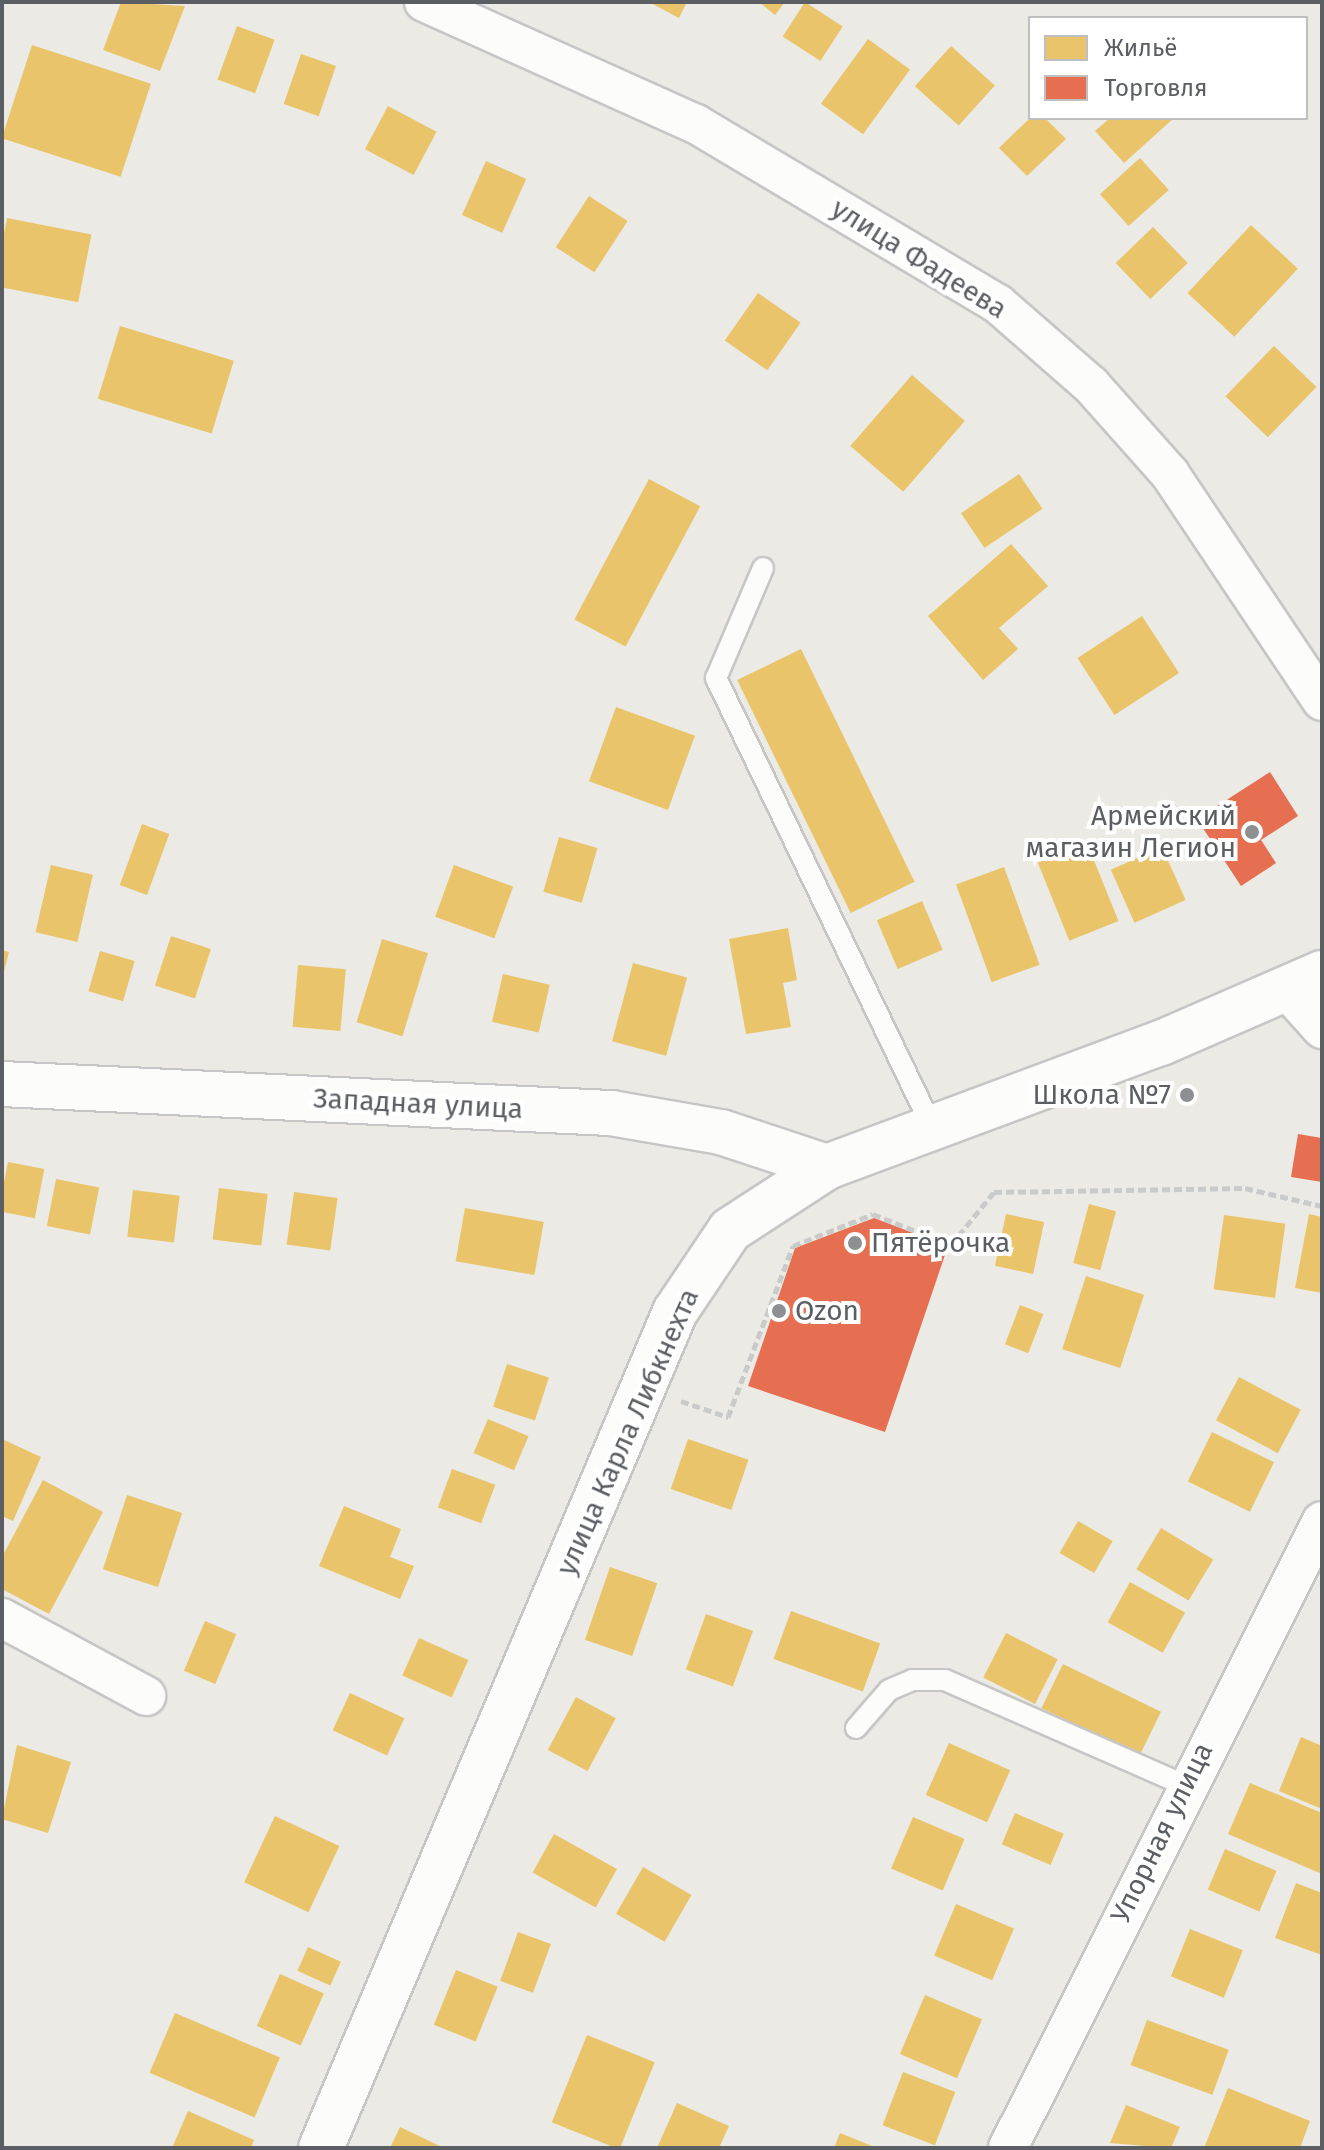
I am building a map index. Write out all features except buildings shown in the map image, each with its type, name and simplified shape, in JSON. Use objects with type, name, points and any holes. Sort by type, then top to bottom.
[{"type":"main road","name":"улица Карла Либкнехта","points":[[321,2148],[675,1312],[730,1230],[827,1167],[1304,981]]},
{"type":"main road","name":"Западная улица","points":[[2,1084],[611,1113],[721,1132],[827,1167]]},
{"type":"street","name":"улица Фадеева","points":[[424,2],[696,124],[998,304],[1091,385],[1170,474],[1322,701]]},
{"type":"street","points":[[1304,981],[1322,1029]]},
{"type":"street","name":"Упорная улица","points":[[1008,2148],[1184,1785],[1322,1521]]},
{"type":"street","points":[[2,1618],[146,1696]]},
{"type":"lane","points":[[763,568],[716,678],[933,1128]]},
{"type":"lane","points":[[856,1728],[889,1690],[912,1680],[945,1680],[1184,1785]]},
{"type":"path","points":[[675,1409],[678,1400],[728,1417],[793,1246],[873,1214],[951,1245],[994,1192],[1245,1188],[1322,1206]]},
{"type":"place","name":"Армейский магазин Легион","points":[[1252,832]]},
{"type":"place","name":"Школа №7","points":[[1187,1095]]},
{"type":"place","name":"Пятёрочка","points":[[855,1243]]},
{"type":"place","name":"Ozon","points":[[779,1311]]}]
